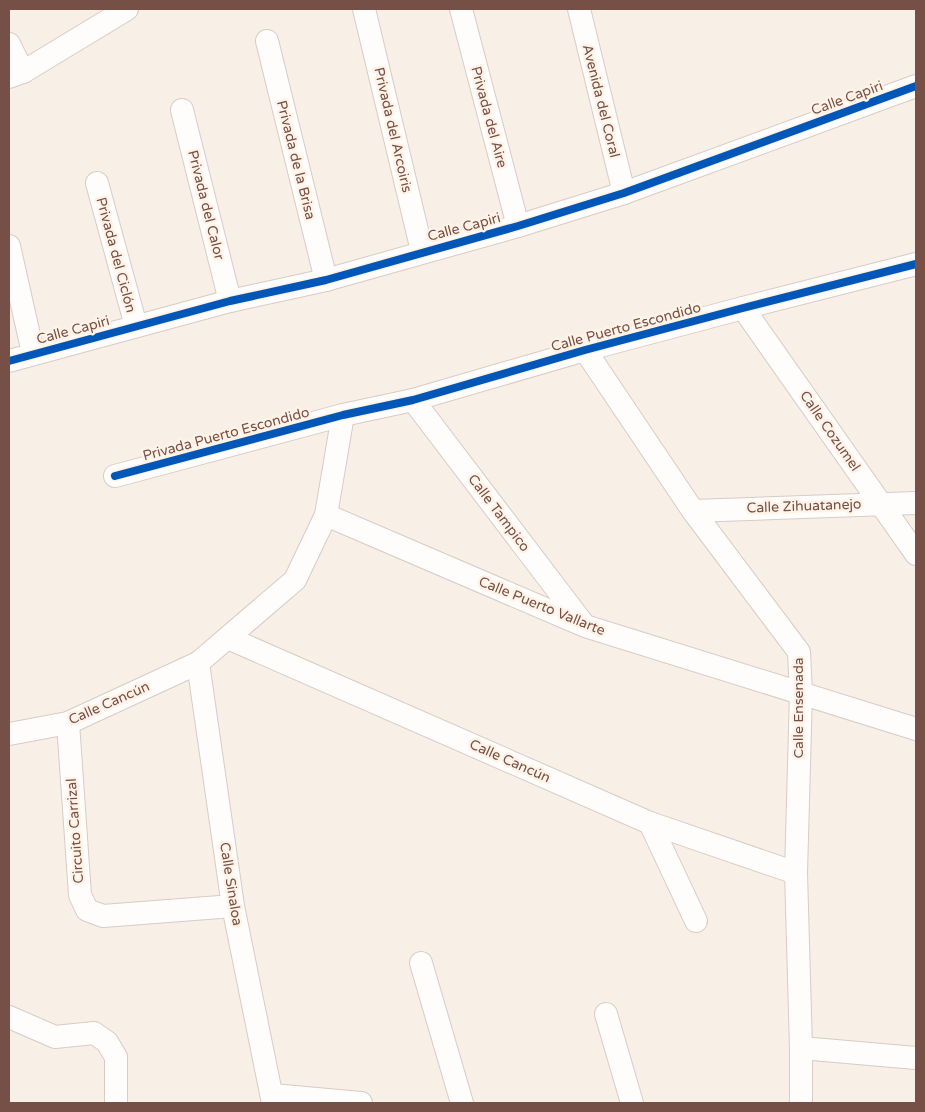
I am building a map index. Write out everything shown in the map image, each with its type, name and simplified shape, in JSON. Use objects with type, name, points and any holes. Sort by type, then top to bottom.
[{"type":"street","points":[[9,44],[16,75],[127,9]]},
{"type":"street","name":"Privada del Arcoiris","points":[[364,9],[422,251]]},
{"type":"street","name":"Privada del Aire","points":[[461,9],[518,226]]},
{"type":"street","name":"Avenida del Coral","points":[[578,9],[624,193]]},
{"type":"street","name":"Privada de la Brisa","points":[[267,41],[326,280]]},
{"type":"street","name":"Calle Capiri","points":[[9,361],[230,301],[326,280],[422,251],[518,226],[624,193],[916,86]]},
{"type":"street","name":"Privada del Calor","points":[[182,110],[230,301]]},
{"type":"street","name":"Privada del Ciclón","points":[[97,183],[136,326]]},
{"type":"street","points":[[9,246],[33,353]]},
{"type":"street","name":"Calle Puerto Escondido","points":[[343,415],[413,400],[585,350],[743,308],[914,268]]},
{"type":"street","name":"Calle Cozumel","points":[[743,308],[916,554]]},
{"type":"street","name":"Calle Ensenada","points":[[585,350],[693,511],[799,652],[801,692],[796,873],[801,1103]]},
{"type":"street","name":"Calle Tampico","points":[[413,400],[585,626]]},
{"type":"street","points":[[326,515],[343,415]]},
{"type":"street","name":"Privada Puerto Escondido","points":[[115,476],[343,415]]},
{"type":"street","name":"Calle Zihuatanejo","points":[[693,511],[916,503]]},
{"type":"street","name":"Calle Puerto Vallarte","points":[[326,515],[585,626],[916,729]]},
{"type":"street","name":"Calle Cancún","points":[[9,734],[68,723],[198,663],[295,580],[326,515]]},
{"type":"street","name":"Calle Cancún","points":[[228,638],[650,822],[796,873]]},
{"type":"street","name":"Calle Sinaloa","points":[[198,663],[233,906],[272,1099]]},
{"type":"street","name":"Circuito Carrizal","points":[[68,723],[80,895],[86,910],[103,916],[233,906]]},
{"type":"street","points":[[650,822],[696,921]]},
{"type":"street","points":[[421,963],[462,1103]]},
{"type":"street","points":[[606,1014],[632,1103]]},
{"type":"street","points":[[9,1016],[55,1037],[94,1033],[107,1042],[116,1057],[116,1103]]},
{"type":"street","points":[[801,1048],[916,1058]]},
{"type":"street","points":[[272,1099],[361,1103]]},
{"type":"cycle path","points":[[9,361],[230,301],[326,280],[518,226],[624,193],[916,86]]},
{"type":"cycle path","points":[[115,476],[343,415],[413,400],[585,350],[916,264]]}]
